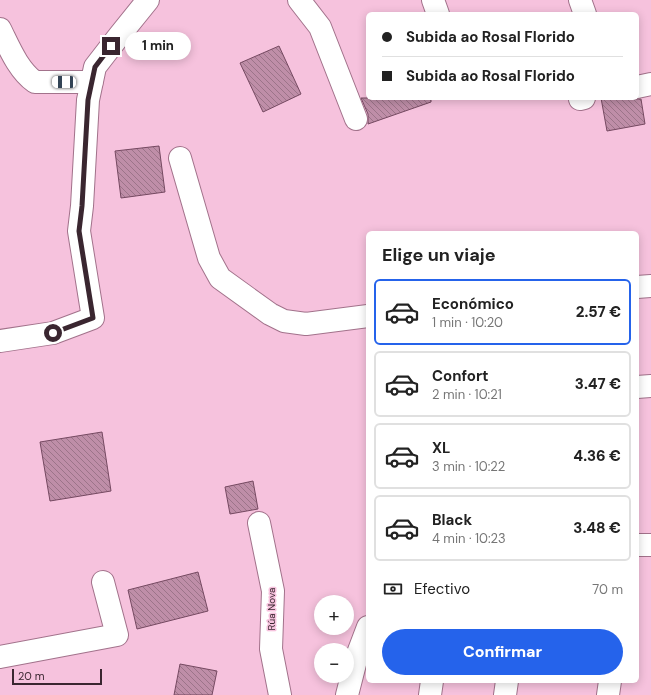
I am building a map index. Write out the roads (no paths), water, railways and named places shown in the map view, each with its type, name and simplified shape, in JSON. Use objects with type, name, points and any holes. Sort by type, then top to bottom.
[{"type":"street","points":[[0,341],[53,333],[93,318],[79,231],[82,206],[88,100],[95,67],[148,0]]},
{"type":"street","points":[[299,0],[320,27],[356,120]]},
{"type":"street","points":[[433,0],[437,12]]},
{"type":"street","points":[[580,0],[584,12]]},
{"type":"street","points":[[0,29],[13,55],[29,77],[35,82],[92,82]]},
{"type":"street","points":[[639,87],[651,84]]},
{"type":"street","points":[[180,158],[209,258],[220,278],[270,314],[284,321],[306,324],[366,316]]},
{"type":"street","points":[[639,287],[651,286]]},
{"type":"street","points":[[639,387],[651,386]]},
{"type":"street","name":"Rúa Nova","points":[[259,523],[273,591],[271,649],[280,695]]},
{"type":"street","points":[[639,545],[651,545]]},
{"type":"street","points":[[0,657],[117,635],[103,582]]},
{"type":"street","points":[[347,695],[357,656],[366,632]]},
{"type":"street","points":[[430,695],[432,683]]},
{"type":"street","points":[[505,695],[507,683]]},
{"type":"street","points":[[608,695],[610,683]]}]
